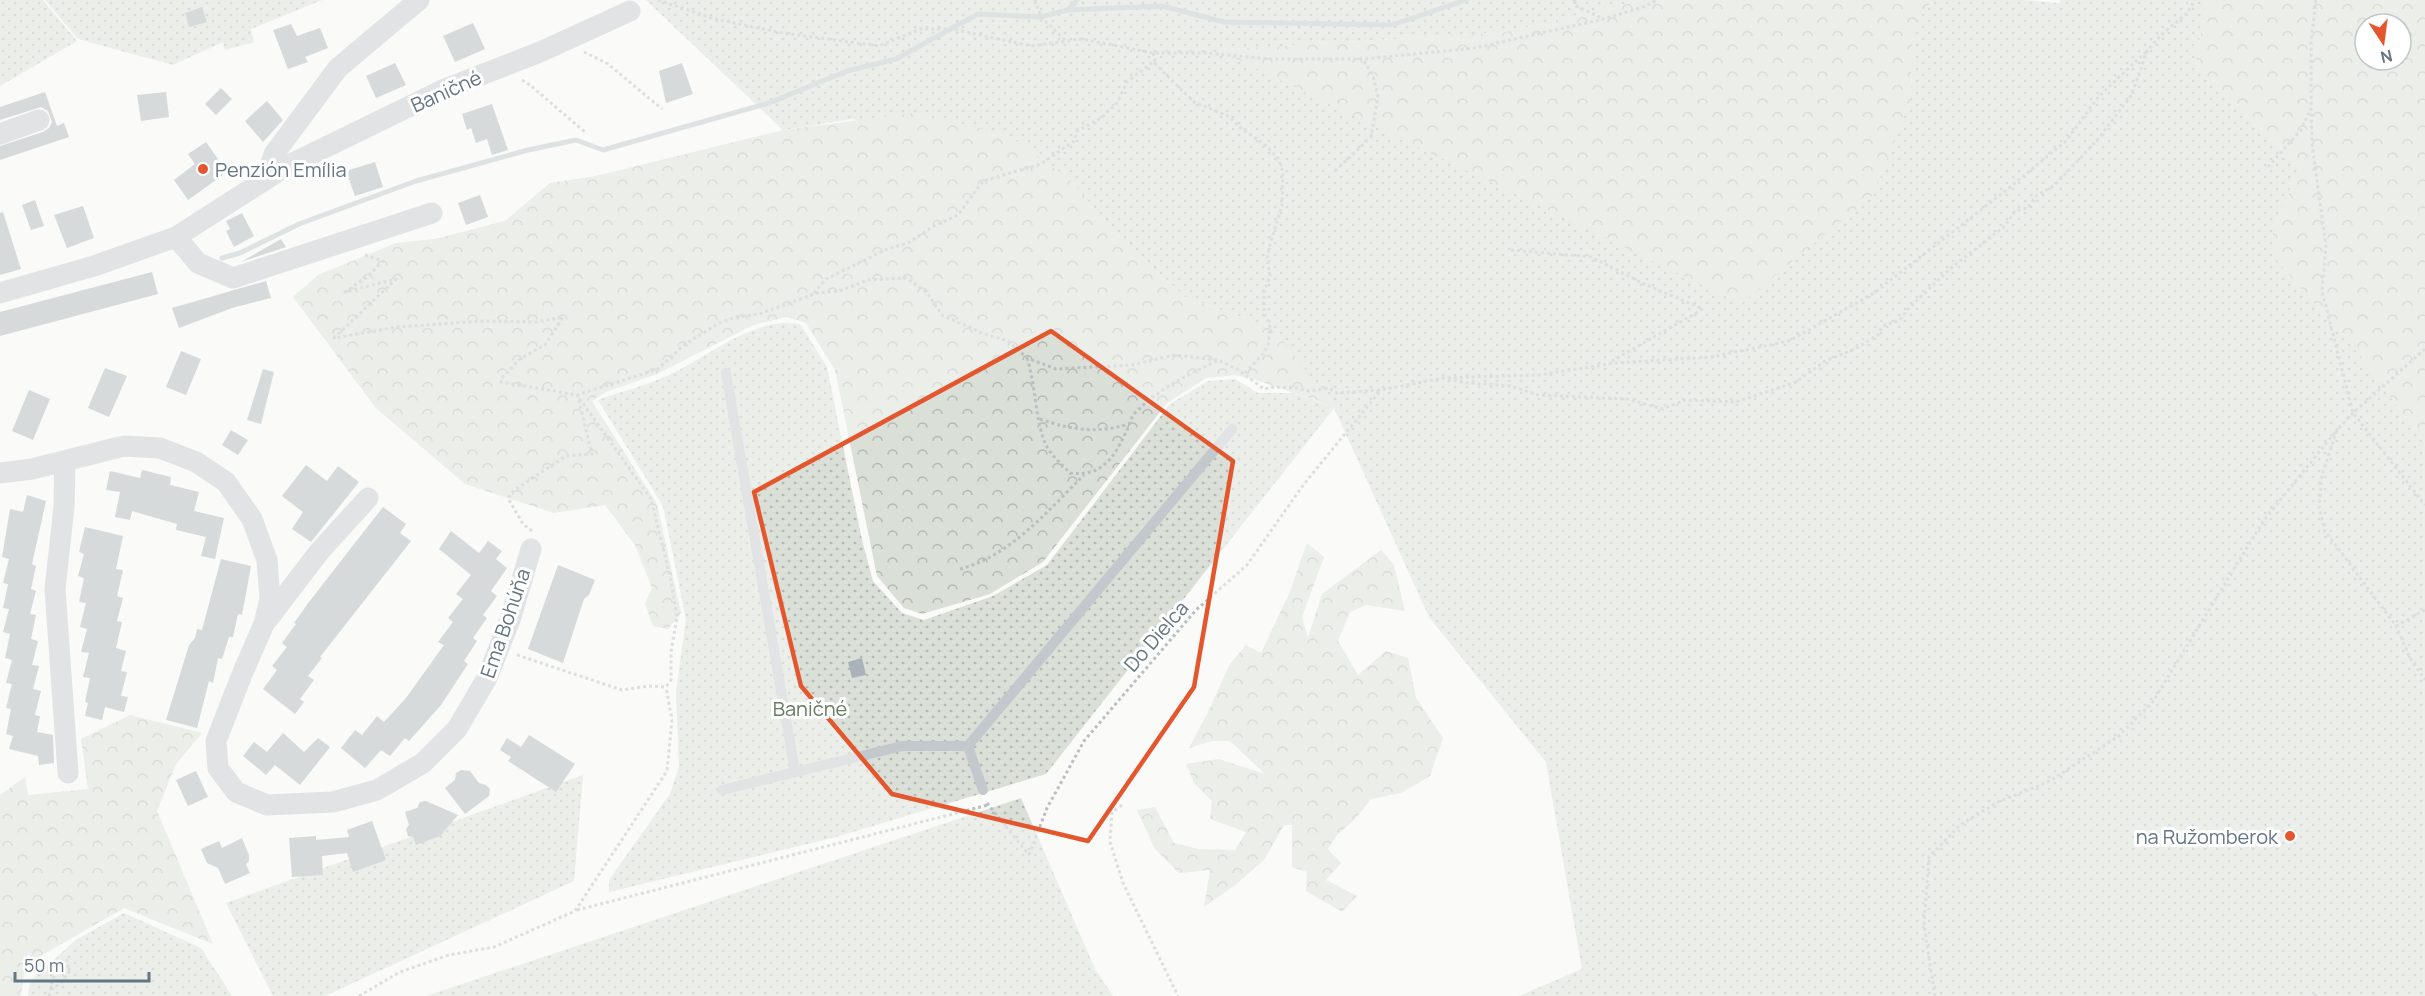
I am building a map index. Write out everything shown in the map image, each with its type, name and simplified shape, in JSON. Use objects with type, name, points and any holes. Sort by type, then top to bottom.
[{"type":"street","points":[[266,179],[274,154],[338,68],[419,0]]},
{"type":"street","name":"Baničné","points":[[0,293],[94,266],[176,237],[285,167],[445,89],[564,41],[630,11]]},
{"type":"street","points":[[0,134],[39,120]]},
{"type":"street","points":[[176,237],[198,263],[233,278],[432,213]]},
{"type":"street","name":"Ema Bohúňa","points":[[0,473],[33,469],[124,446],[160,448],[196,462],[226,482],[252,519],[267,560],[270,599],[264,624],[216,741],[218,768],[236,792],[267,805],[333,802],[377,790],[423,763],[457,729],[487,678],[510,620],[531,549]]},
{"type":"street","points":[[66,461],[64,507],[55,589],[68,773]]},
{"type":"street","name":"Ema Bohúňa","points":[[264,624],[319,552],[368,498]]},
{"type":"lane","points":[[726,373],[795,771]]},
{"type":"lane","points":[[968,746],[1232,429]]},
{"type":"lane","points":[[722,790],[902,746],[968,746]]},
{"type":"lane","points":[[968,746],[983,790]]},
{"type":"path","points":[[658,0],[715,19],[783,33],[879,46],[921,29],[952,29],[1031,46],[1082,39],[1153,54],[1206,53],[1271,59],[1363,59],[1475,48],[1604,19],[1643,7],[1657,0]]},
{"type":"path","points":[[1035,0],[1041,17],[1066,41]]},
{"type":"path","points":[[1574,0],[1576,6],[1604,19]]},
{"type":"path","points":[[365,255],[383,261],[366,278],[345,292],[396,279],[334,338],[398,327],[482,321],[536,322],[562,317],[544,345],[521,358],[501,382],[577,395],[658,369],[684,345],[718,323],[736,317],[759,314],[813,294],[839,291],[868,280],[907,278],[927,293],[942,315],[1008,342],[1027,358],[1059,369],[1132,365],[1153,358],[1174,355],[1218,360],[1237,369],[1264,389],[1297,388],[1309,392],[1329,388],[1338,393],[1381,390],[1443,378],[1538,375],[1606,365],[1711,357],[1789,340],[1874,293],[2067,140],[2099,96],[2187,13],[2194,0]]},
{"type":"path","points":[[2316,0],[2311,41],[2311,108],[2312,144],[2326,246],[2322,291],[2353,413],[2425,505]]},
{"type":"path","points":[[564,41],[608,64],[662,109]]},
{"type":"path","points":[[1443,378],[1467,383],[1511,386],[1538,395],[1627,399],[1663,409],[1685,400],[1736,402],[1796,382],[1825,361],[1855,349],[1878,335],[1883,326],[1900,320],[1908,309],[1951,268],[2005,226],[2015,211],[2028,208],[2036,196],[2055,185],[2097,140],[2131,96],[2147,51]]},
{"type":"path","points":[[813,294],[826,279],[887,249],[908,243],[934,226],[958,215],[983,181],[1041,164],[1067,147],[1074,141],[1077,131],[1101,118],[1117,103],[1126,82],[1155,60],[1153,54]]},
{"type":"path","points":[[1335,171],[1371,137],[1378,97],[1373,76],[1363,59]]},
{"type":"path","points":[[1153,62],[1194,102],[1228,116],[1263,143],[1278,158],[1283,172],[1282,206],[1270,241],[1268,257],[1270,276],[1264,292],[1264,312],[1270,326],[1268,345],[1263,354],[1243,375]]},
{"type":"path","points":[[499,68],[530,85],[586,133]]},
{"type":"path","points":[[2268,167],[2301,130],[2311,108]]},
{"type":"path","points":[[1511,250],[1592,257],[1644,284],[1702,309],[1606,365]]},
{"type":"path","points":[[1935,996],[1924,926],[1929,857],[1960,825],[1998,802],[2048,782],[2119,736],[2152,703],[2264,520],[2353,413],[2425,349]]},
{"type":"path","points":[[1027,358],[1033,376],[1042,435],[1055,459],[1070,473],[1084,475]]},
{"type":"path","points":[[960,569],[980,564],[1007,546],[1036,522],[1084,475],[1101,469],[1116,451],[1132,416],[1153,397],[1175,382],[1218,360]]},
{"type":"path","name":"Do Dielca","points":[[983,790],[988,805],[1029,855],[1047,808],[1084,741],[1196,610],[1247,565],[1304,483],[1381,390]]},
{"type":"path","points":[[531,549],[548,542],[523,524],[508,498],[513,491],[566,456],[592,454],[577,395]]},
{"type":"path","points":[[575,911],[641,814],[667,771],[672,720],[666,687],[671,680],[671,652],[677,617],[670,576],[651,499],[577,395]]},
{"type":"path","points":[[1040,419],[1063,427],[1094,431],[1130,423]]},
{"type":"path","points":[[2337,430],[2322,475],[2319,508],[2325,531],[2396,626],[2410,658],[2425,680]]},
{"type":"path","points":[[2396,626],[2425,610]]},
{"type":"path","points":[[499,649],[622,690],[649,686],[666,687]]},
{"type":"path","points":[[359,996],[400,972],[449,955],[494,947],[575,911],[988,805]]},
{"type":"path","points":[[1122,805],[1112,812],[1110,842],[1123,883],[1178,996]]},
{"type":"path","points":[[49,996],[50,990],[58,964],[67,960],[69,972],[50,990]]},
{"type":"highlighted area","points":[[1051,331],[1233,461],[1194,687],[1088,841],[892,794],[801,686],[754,492]]},
{"type":"green space","points":[[0,0],[43,0],[77,41],[0,86]]},
{"type":"green space","points":[[45,0],[322,0],[251,29],[254,42],[225,50],[223,42],[173,65],[78,39]]},
{"type":"green space","points":[[646,0],[1640,0],[1506,32],[1220,50],[1911,98],[1913,24],[1933,0],[2023,0],[2059,3],[2061,0],[2206,0],[2195,68],[2301,166],[2273,228],[2362,358],[2425,444],[2425,996],[1519,996],[1582,969],[1546,762],[1429,617],[1334,408],[1046,774],[836,837],[609,892],[609,880],[670,794],[679,767],[676,692],[686,619],[663,506],[598,400],[667,376],[750,331],[785,323],[801,325],[827,367],[862,540],[873,581],[902,613],[924,620],[993,596],[1047,565],[1170,404],[1208,381],[1235,379],[1258,393],[1292,393],[1333,407],[1274,329],[1185,297],[1118,235],[1067,177],[852,119],[783,130]]},
{"type":"green space","points":[[1640,0],[1933,0],[1913,24],[1911,98],[1874,194],[1741,304],[1218,50],[1506,32]]},
{"type":"green space","points":[[2206,0],[2425,0],[2425,444],[2362,358],[2272,255],[2273,228],[2301,166],[2195,68]]},
{"type":"green space","points":[[913,113],[1008,135],[1067,177],[1118,235],[1185,297],[1274,329],[1334,407],[1236,375],[1206,378],[1167,403],[1043,562],[990,594],[922,614],[904,608],[877,576],[835,370],[806,323],[787,317],[753,325],[657,374],[606,392],[592,401],[657,504],[681,613],[668,629],[653,626],[645,604],[652,588],[635,545],[605,505],[554,513],[465,484],[376,408],[293,297],[318,275],[396,243],[435,239],[505,221],[550,183],[596,176],[783,130]]},
{"type":"green space","points":[[1307,543],[1324,557],[1302,617],[1308,638],[1322,594],[1381,550],[1394,565],[1405,611],[1366,605],[1350,612],[1338,641],[1358,675],[1386,651],[1408,658],[1416,698],[1443,738],[1430,776],[1401,793],[1371,799],[1355,819],[1337,835],[1328,849],[1341,863],[1326,880],[1357,896],[1342,912],[1306,891],[1307,872],[1292,867],[1292,825],[1284,825],[1264,860],[1234,886],[1204,907],[1210,870],[1179,873],[1155,849],[1137,810],[1155,807],[1174,843],[1198,849],[1235,850],[1246,832],[1210,819],[1212,801],[1194,783],[1186,764],[1219,759],[1265,774],[1230,741],[1212,741],[1189,748],[1230,664],[1246,645],[1261,653],[1289,594]]},
{"type":"green space","points":[[130,715],[202,733],[176,764],[157,811],[213,944],[124,908],[25,965],[21,996],[0,996],[0,795],[25,777],[28,795],[88,789],[81,739]]},
{"type":"green space","points":[[583,775],[574,881],[325,996],[273,996],[226,903]]},
{"type":"green space","points":[[1021,798],[1095,969],[1113,996],[426,996]]},
{"type":"green space","points":[[124,913],[201,948],[232,996],[28,996],[30,981],[76,940]]},
{"type":"building","points":[[202,7],[207,22],[189,27],[185,13]]},
{"type":"building","points":[[473,23],[485,49],[455,62],[443,36]]},
{"type":"building","points":[[291,24],[297,36],[320,28],[328,48],[305,57],[308,62],[288,69],[273,30]]},
{"type":"building","points":[[395,63],[406,85],[376,98],[366,76]]},
{"type":"building","points":[[682,63],[693,94],[666,103],[659,71]]},
{"type":"building","points":[[221,88],[232,99],[216,115],[205,104]]},
{"type":"building","points":[[45,92],[57,126],[64,123],[69,137],[0,160],[0,146],[43,132],[52,122],[48,111],[41,107],[0,120],[0,107]]},
{"type":"building","points":[[166,92],[169,117],[141,121],[137,95]]},
{"type":"building","points":[[267,101],[283,120],[263,142],[245,121]]},
{"type":"building","points":[[492,104],[508,150],[492,155],[487,139],[476,143],[471,128],[467,130],[462,114]]},
{"type":"building","name":"Penzión Emília","points":[[206,142],[218,159],[214,162],[223,175],[188,200],[174,180],[195,164],[188,154]]},
{"type":"building","points":[[375,162],[383,187],[355,196],[346,171]]},
{"type":"building","points":[[480,195],[488,217],[466,225],[458,203]]},
{"type":"building","points":[[35,200],[44,226],[31,230],[22,205]]},
{"type":"building","points":[[83,206],[94,238],[67,248],[54,215]]},
{"type":"building","points":[[3,212],[21,269],[0,275],[0,213]]},
{"type":"building","points":[[242,213],[254,236],[234,247],[226,231],[230,229],[226,221]]},
{"type":"building","points":[[281,239],[286,247],[241,262]]},
{"type":"building","points":[[152,272],[158,294],[0,336],[0,312]]},
{"type":"building","points":[[266,281],[271,298],[232,308],[179,328],[172,308]]},
{"type":"building","points":[[181,351],[201,359],[186,395],[166,387]]},
{"type":"building","points":[[105,368],[127,376],[109,417],[88,408]]},
{"type":"building","points":[[263,369],[274,372],[261,424],[247,420]]},
{"type":"building","points":[[29,390],[50,399],[33,440],[12,431]]},
{"type":"building","points":[[231,430],[248,440],[238,455],[222,445]]},
{"type":"building","points":[[306,465],[327,481],[338,466],[359,482],[311,542],[292,529],[303,512],[282,496]]},
{"type":"building","points":[[142,470],[171,477],[170,485],[199,492],[194,511],[224,518],[215,559],[201,556],[206,537],[176,530],[177,524],[132,511],[130,520],[115,517],[120,492],[106,490],[110,471],[140,478]]},
{"type":"building","points":[[27,495],[46,501],[32,564],[36,566],[31,589],[36,591],[30,614],[36,615],[31,639],[38,641],[32,665],[39,666],[33,689],[41,691],[35,715],[40,716],[37,732],[53,735],[54,763],[39,765],[38,756],[9,749],[13,736],[6,734],[11,709],[6,708],[12,684],[6,683],[12,660],[5,658],[10,634],[3,632],[9,609],[3,608],[8,584],[3,583],[9,559],[2,557],[10,509],[23,512]]},
{"type":"building","points":[[383,507],[406,524],[400,533],[411,541],[320,657],[322,658],[308,676],[314,680],[300,699],[304,702],[295,714],[263,689],[277,670],[272,666],[287,647],[282,643],[296,624],[294,623]]},
{"type":"building","points":[[85,527],[123,536],[116,569],[123,570],[117,596],[123,598],[117,621],[122,622],[116,648],[126,651],[121,671],[127,672],[121,696],[128,697],[124,712],[105,707],[102,720],[85,716],[88,703],[85,702],[90,678],[83,677],[89,653],[81,652],[87,629],[80,627],[86,603],[79,602],[84,578],[78,576],[84,554],[79,552]]},
{"type":"building","points":[[451,531],[479,553],[488,541],[502,551],[496,559],[507,568],[491,591],[497,596],[483,615],[487,618],[473,638],[477,641],[464,661],[468,664],[441,705],[409,741],[405,738],[390,756],[381,750],[365,768],[341,748],[355,730],[362,735],[377,716],[384,722],[406,698],[444,645],[438,642],[453,622],[448,618],[463,599],[456,594],[471,575],[439,549]]},
{"type":"building","points":[[221,559],[251,566],[242,615],[238,614],[233,637],[229,637],[222,659],[218,658],[213,683],[209,681],[197,728],[166,720],[189,645],[195,638],[197,629],[202,630]]},
{"type":"building","points":[[558,565],[595,580],[589,595],[584,599],[563,663],[528,649]]},
{"type":"building","points":[[862,658],[866,675],[852,678],[848,662]]},
{"type":"building","points":[[283,733],[304,752],[318,738],[330,747],[300,785],[275,765],[266,775],[243,756],[254,742],[267,752]]},
{"type":"building","points":[[529,735],[575,764],[556,792],[508,761],[511,757],[500,750],[507,738],[521,747]]},
{"type":"building","points":[[461,770],[470,771],[479,783],[490,789],[489,796],[465,814],[445,788],[455,780],[456,773]]},
{"type":"building","points":[[196,771],[208,797],[188,806],[176,780]]},
{"type":"building","points":[[426,801],[458,815],[440,836],[416,845],[413,837],[408,836],[406,829],[409,825],[405,812],[417,808],[420,802]]},
{"type":"building","points":[[372,821],[386,860],[353,872],[347,853],[322,856],[323,875],[292,877],[289,838],[316,836],[316,840],[349,837],[347,830]]},
{"type":"building","points":[[242,838],[249,855],[249,861],[246,864],[250,873],[225,884],[218,868],[207,863],[201,849],[219,841],[222,848]]},
{"type":"waterway","points":[[1068,10],[1077,0]]},
{"type":"waterway","points":[[222,258],[240,253],[299,224],[416,181],[528,150],[576,140],[603,150],[769,103],[847,71],[896,59],[978,14],[1041,17],[1067,10],[1162,6],[1224,22],[1392,25],[1466,0]]},
{"type":"place","name":"Penzión Emília","points":[[203,169]]},
{"type":"place","name":"na Ružomberok","points":[[2290,836]]}]
